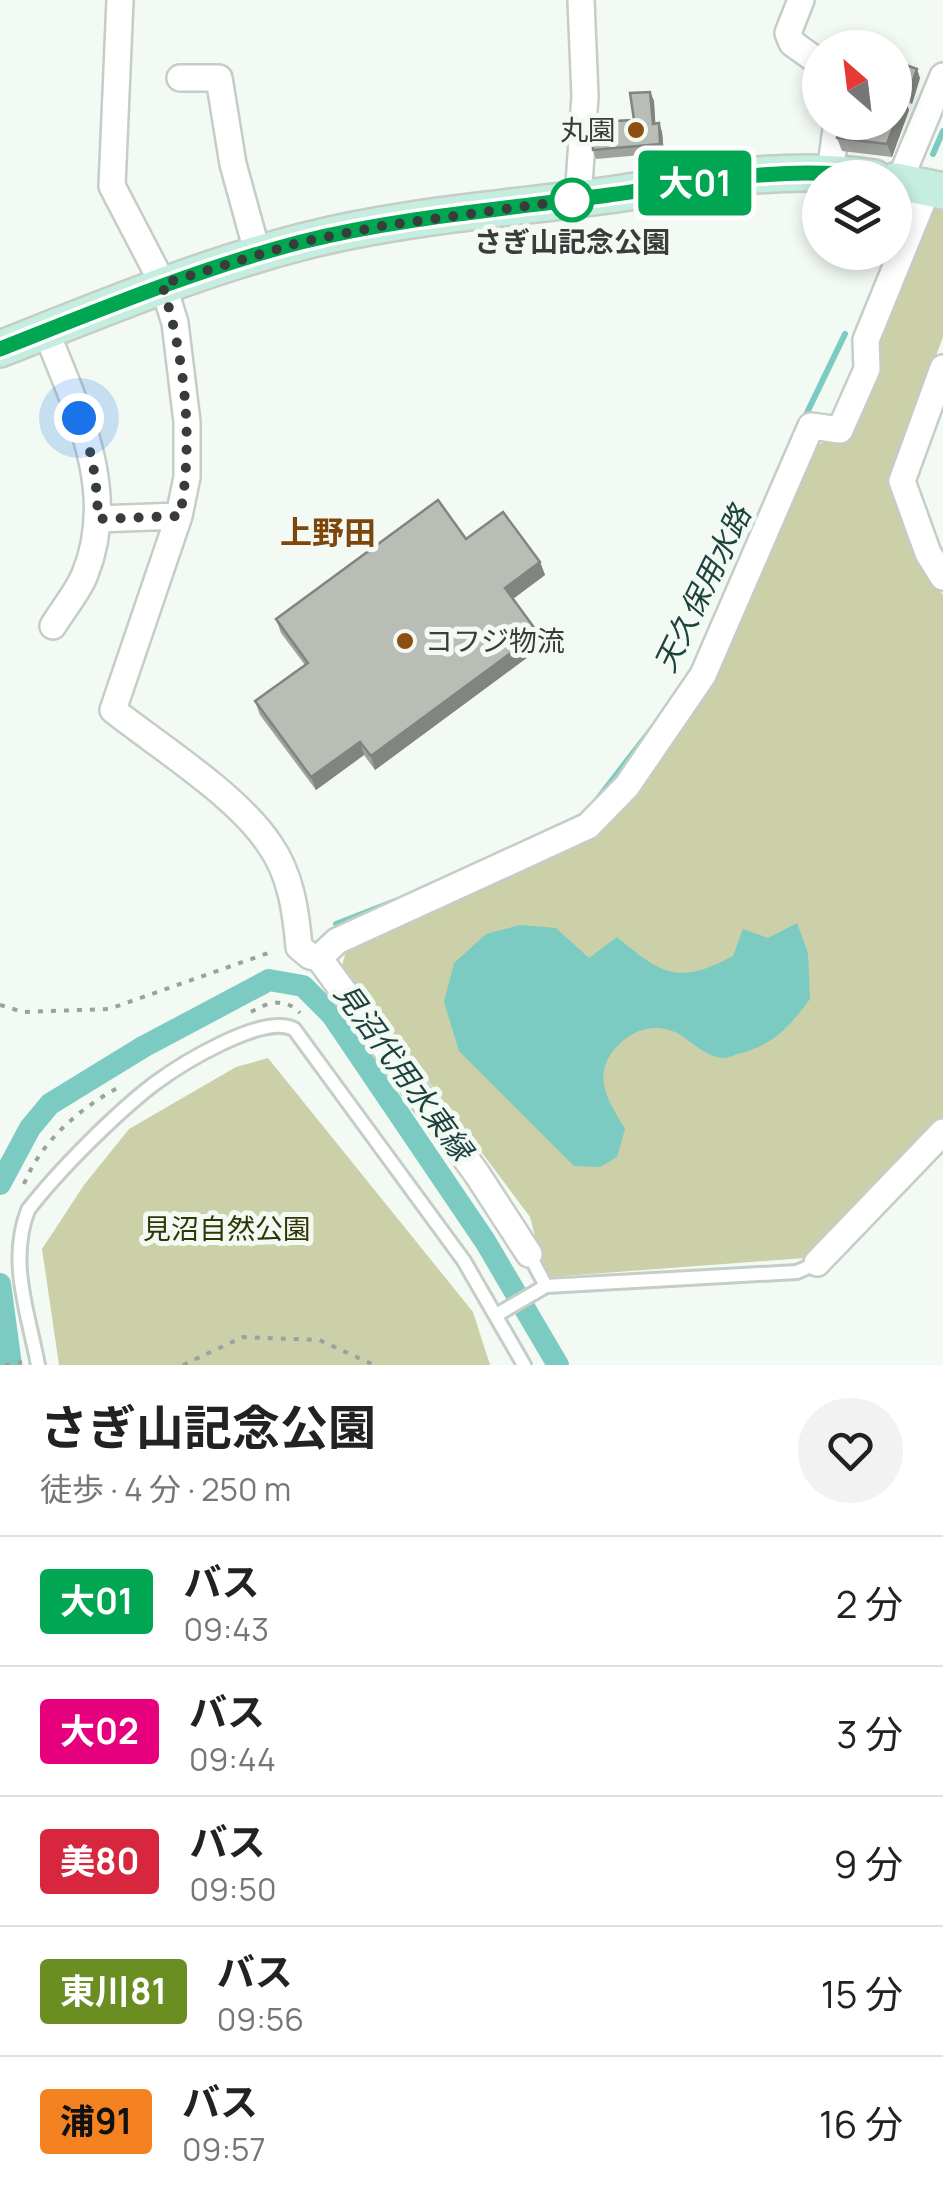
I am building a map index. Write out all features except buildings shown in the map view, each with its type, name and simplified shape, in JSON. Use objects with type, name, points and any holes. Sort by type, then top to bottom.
[{"type":"main road","points":[[0,349],[162,284],[301,242],[382,226],[730,178],[802,174]]},
{"type":"street","points":[[120,0],[112,186],[162,284],[174,323],[187,422],[187,477],[180,516],[113,710],[244,812],[272,846],[309,953],[477,1174],[530,1254]]},
{"type":"street","points":[[578,199],[585,96],[580,0]]},
{"type":"street","points":[[801,0],[788,32],[792,43],[802,50]]},
{"type":"street","points":[[912,172],[943,76]]},
{"type":"street","points":[[180,78],[220,78],[233,164],[258,255]]},
{"type":"street","points":[[309,953],[588,826],[626,786],[703,675],[811,426],[840,430],[867,369],[866,340],[885,270]]},
{"type":"street","points":[[46,331],[90,446],[98,519],[85,575],[52,626]]},
{"type":"street","points":[[943,368],[902,481],[928,554],[943,578]]},
{"type":"street","points":[[98,519],[180,516]]},
{"type":"street","points":[[817,1263],[943,1132]]},
{"type":"lane","points":[[33,1362],[18,1273],[20,1229],[28,1210],[114,1119],[152,1086],[244,1033],[276,1024],[294,1029],[502,1311],[524,1365]]},
{"type":"lane","points":[[530,1254],[544,1288]]},
{"type":"lane","points":[[502,1311],[544,1288],[796,1272],[817,1263]]},
{"type":"path","points":[[0,1005],[23,1012],[109,1009],[260,955],[309,953]]},
{"type":"path","points":[[248,1014],[267,1004],[282,1002],[296,1008],[308,1025]]},
{"type":"path","points":[[23,1187],[40,1153],[57,1134],[78,1114],[129,1082]]},
{"type":"path","points":[[183,1365],[242,1337],[319,1340],[374,1365]]},
{"type":"path","points":[[5,1365],[33,1362]]},
{"type":"green space","points":[[926,206],[943,206],[943,337],[891,476],[919,556],[943,595],[943,1123],[805,1258],[550,1277],[530,1217],[342,966],[347,947],[534,865],[598,827],[705,694],[755,568],[809,448],[845,434],[874,367],[886,312],[902,270],[912,270],[912,243]]},
{"type":"green space","name":"見沼自然公園","points":[[268,1058],[473,1312],[490,1365],[59,1365],[42,1249],[84,1185],[129,1129],[236,1067]]},
{"type":"water","points":[[797,923],[808,953],[810,999],[771,1040],[723,1058],[706,1053],[671,1031],[651,1028],[631,1035],[615,1048],[605,1066],[604,1085],[625,1129],[617,1157],[600,1167],[574,1166],[459,1051],[444,1002],[454,963],[486,934],[520,925],[556,928],[589,958],[617,937],[659,967],[684,973],[733,956],[743,929],[768,938]]},
{"type":"waterway","name":"天久保用水路","points":[[933,154],[943,131]]},
{"type":"waterway","name":"天久保用水路","points":[[803,421],[845,334]]},
{"type":"waterway","name":"天久保用水路","points":[[596,801],[653,727]]},
{"type":"waterway","name":"天久保用水路","points":[[336,924],[395,901]]},
{"type":"waterway","name":"見沼代用水東縁","points":[[0,1184],[30,1128],[50,1104],[143,1047],[269,980],[303,986],[332,1015],[485,1241],[558,1365]]},
{"type":"waterway","name":"見沼代用水東縁","points":[[0,1284],[11,1365]]},
{"type":"bus line","name":"大01","points":[[0,349],[162,284],[301,242],[382,226],[730,178],[802,173]]},
{"type":"place","name":"丸園","points":[[636,130]]},
{"type":"place","name":"さぎ山記念公園","points":[[572,200]]},
{"type":"place","name":"コフジ物流","points":[[405,641]]},
{"type":"district","name":"上野田","points":[[328,533]]},
{"type":"route","points":[[79,418],[90,446],[98,519],[180,516],[187,477],[187,422],[174,323],[162,284],[301,242],[382,226],[578,199],[572,200]]}]
